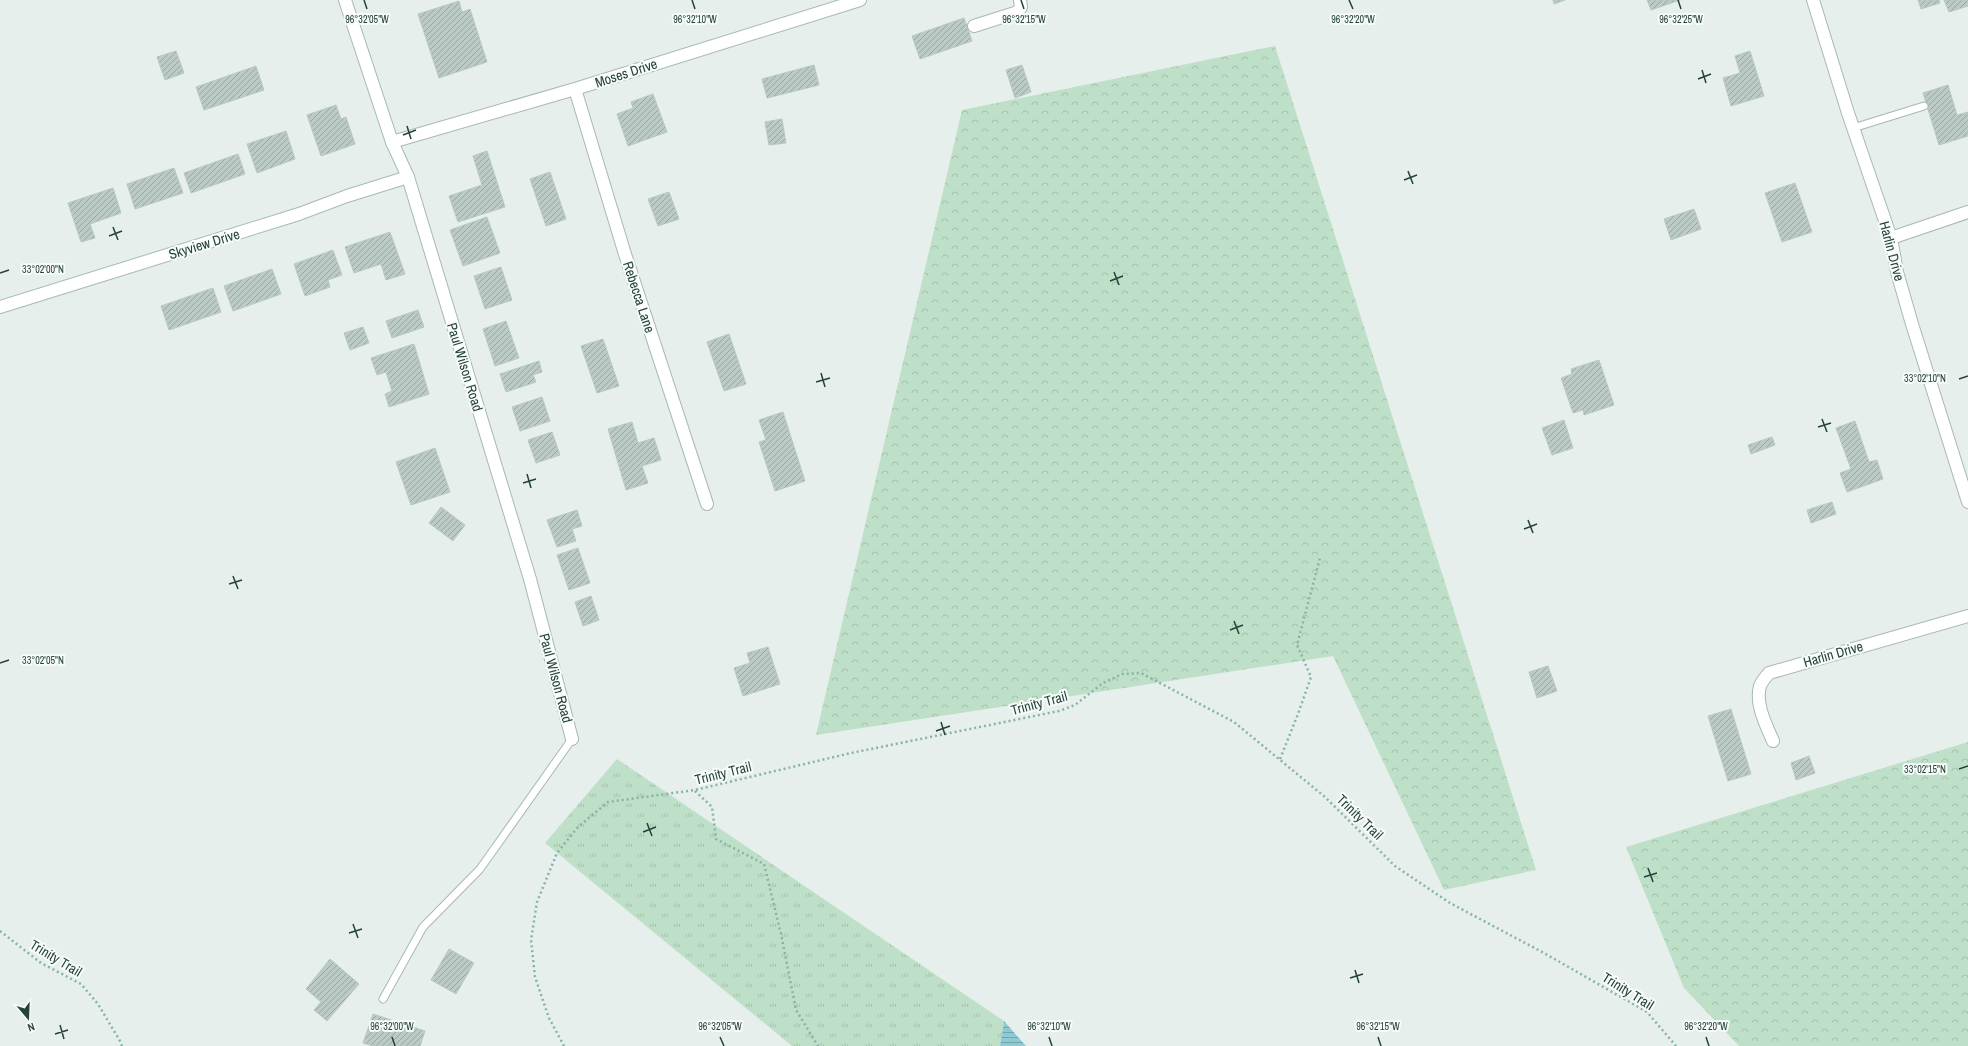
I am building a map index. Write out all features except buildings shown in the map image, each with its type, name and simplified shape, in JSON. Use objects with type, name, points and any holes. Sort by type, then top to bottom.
[{"type":"street","name":"Paul Wilson Road","points":[[345,0],[392,142],[408,177],[530,579],[572,738]]},
{"type":"street","name":"Moses Drive","points":[[392,142],[574,89],[860,0]]},
{"type":"street","points":[[974,26],[1018,12],[1021,6],[1020,0]]},
{"type":"street","name":"Harlin Drive","points":[[1813,0],[1853,128],[1890,238],[1897,272],[1912,324],[1968,502]]},
{"type":"street","name":"Rebecca Lane","points":[[574,89],[624,251],[707,504]]},
{"type":"street","name":"Skyview Drive","points":[[0,307],[299,214],[347,196],[408,177]]},
{"type":"street","points":[[1890,238],[1968,212]]},
{"type":"street","name":"Harlin Drive","points":[[1773,741],[1764,718],[1759,698],[1760,685],[1769,672],[1968,616]]},
{"type":"lane","points":[[1853,128],[1924,106]]},
{"type":"lane","points":[[383,999],[423,927],[480,869],[572,738]]},
{"type":"path","points":[[1280,759],[1311,677],[1297,645],[1304,612],[1320,558]]},
{"type":"path","name":"Trinity Trail","points":[[564,1046],[549,1018],[535,977],[531,940],[537,902],[557,853],[578,827],[608,802],[695,790],[844,755],[1060,711],[1075,704],[1103,683],[1122,674],[1140,673],[1234,722],[1325,797],[1395,866],[1450,903],[1544,953],[1647,1012],[1676,1046]]},
{"type":"path","points":[[695,790],[712,807],[716,839],[764,864],[781,934],[796,1010],[818,1046]]},
{"type":"path","name":"Trinity Trail","points":[[0,931],[41,963],[81,984],[98,1004],[122,1046]]},
{"type":"green space","points":[[1275,46],[1536,870],[1444,890],[1333,656],[816,735],[962,110]]},
{"type":"green space","points":[[1968,742],[1968,1046],[1739,1046],[1684,988],[1626,847]]},
{"type":"green space","points":[[617,759],[1004,1021],[1000,1046],[792,1046],[545,843]]},
{"type":"water","points":[[1004,1021],[1026,1046],[1000,1046]]}]
